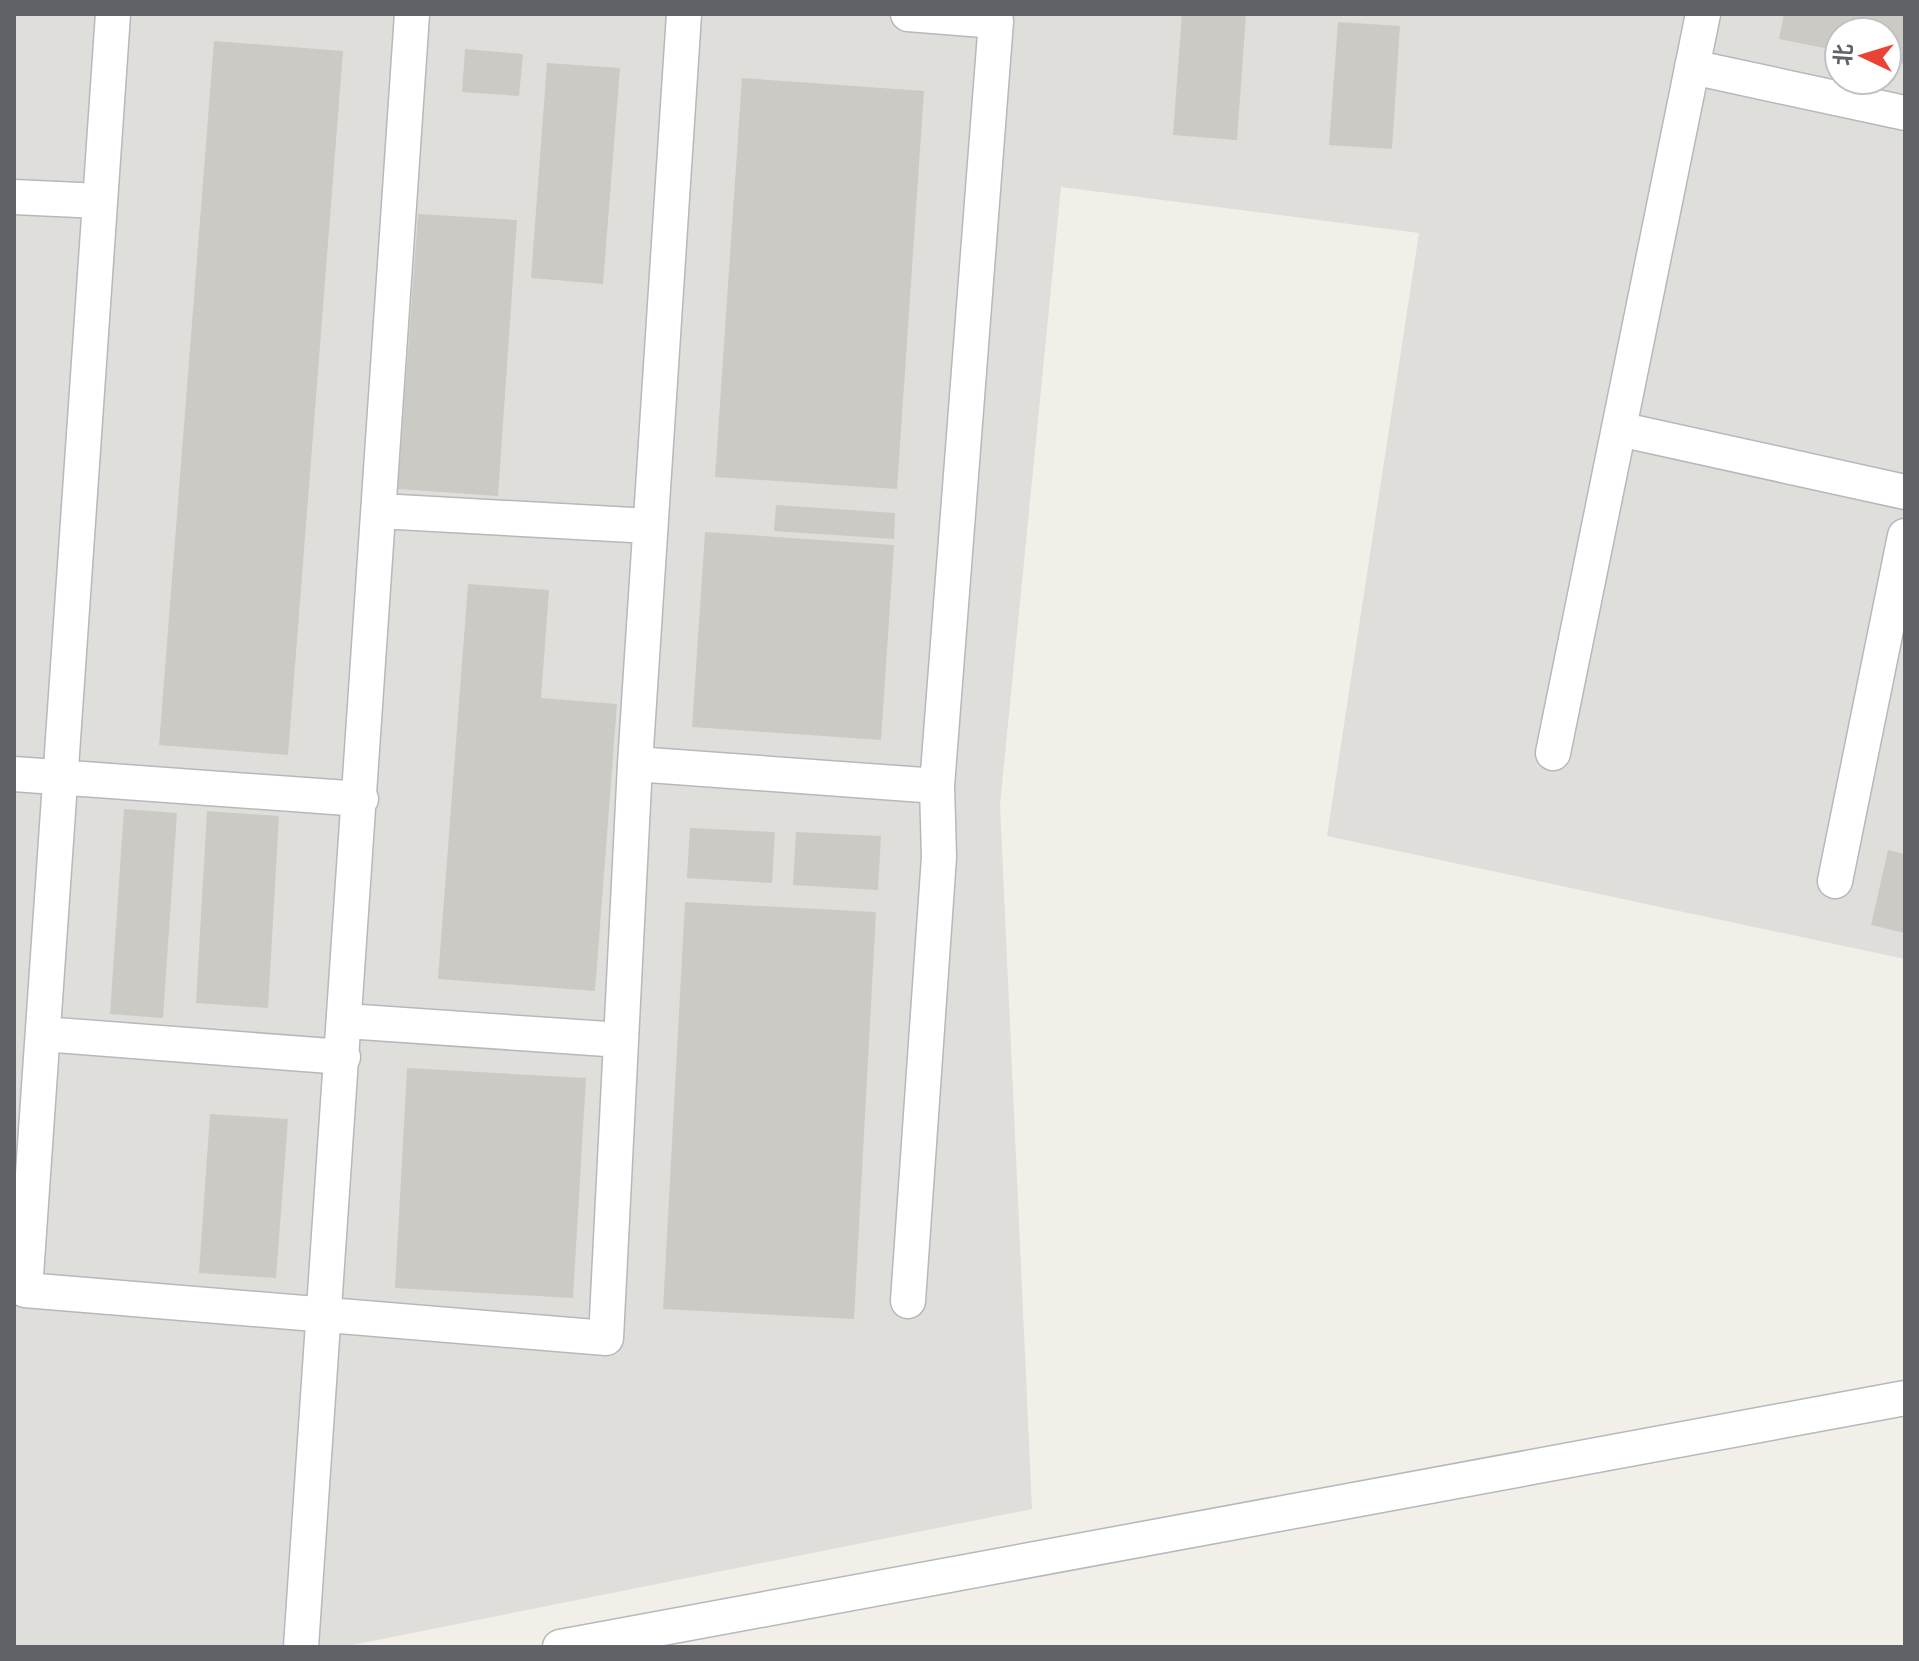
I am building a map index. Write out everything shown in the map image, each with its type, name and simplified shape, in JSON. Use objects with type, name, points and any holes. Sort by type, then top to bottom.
[{"type":"lane","points":[[113,14],[25,1290],[606,1338],[635,764],[684,14]]},
{"type":"lane","points":[[301,1647],[346,1021],[412,14]]},
{"type":"lane","points":[[908,14],[996,21],[937,786],[939,857],[908,1301]]},
{"type":"lane","points":[[1553,753],[1703,14]]},
{"type":"lane","points":[[1692,67],[1905,113]]},
{"type":"lane","points":[[14,197],[100,201]]},
{"type":"lane","points":[[1619,429],[1905,492]]},
{"type":"lane","points":[[380,511],[650,526]]},
{"type":"lane","points":[[1835,881],[1905,536]]},
{"type":"lane","points":[[635,764],[937,786]]},
{"type":"lane","points":[[14,774],[361,799]]},
{"type":"lane","points":[[346,1021],[621,1040]]},
{"type":"lane","points":[[43,1034],[343,1057]]},
{"type":"lane","points":[[560,1647],[1905,1398]]},
{"type":"shaded area","points":[[14,14],[1905,14],[1905,959],[1327,836],[1419,233],[1061,187],[1000,805],[1032,1509],[342,1647],[14,1647]]},
{"type":"building","points":[[1182,14],[1246,14],[1237,140],[1173,135]]},
{"type":"building","points":[[1784,14],[1905,14],[1905,64],[1903,16],[1823,16],[1823,48],[1779,39]]},
{"type":"building","points":[[1338,22],[1400,26],[1392,149],[1329,145]]},
{"type":"building","points":[[214,41],[343,51],[288,755],[159,745]]},
{"type":"building","points":[[465,49],[523,54],[519,96],[462,92]]},
{"type":"building","points":[[547,63],[620,68],[603,284],[531,278]]},
{"type":"building","points":[[742,78],[924,91],[897,489],[715,477]]},
{"type":"building","points":[[418,214],[517,220],[498,496],[398,489]]},
{"type":"building","points":[[776,505],[895,513],[894,539],[774,531]]},
{"type":"building","points":[[705,532],[894,545],[881,740],[692,727]]},
{"type":"building","points":[[468,584],[549,590],[541,698],[617,704],[595,991],[438,979]]},
{"type":"building","points":[[124,809],[177,813],[163,1018],[110,1014]]},
{"type":"building","points":[[207,811],[279,816],[268,1008],[196,1003]]},
{"type":"building","points":[[690,828],[775,832],[772,883],[687,878]]},
{"type":"building","points":[[796,832],[881,836],[878,890],[793,885]]},
{"type":"building","points":[[1888,850],[1905,854],[1905,933],[1871,925]]},
{"type":"building","points":[[685,902],[876,912],[854,1319],[663,1309]]},
{"type":"building","points":[[407,1068],[586,1078],[573,1298],[395,1288]]},
{"type":"building","points":[[210,1114],[288,1119],[276,1278],[199,1273]]}]
